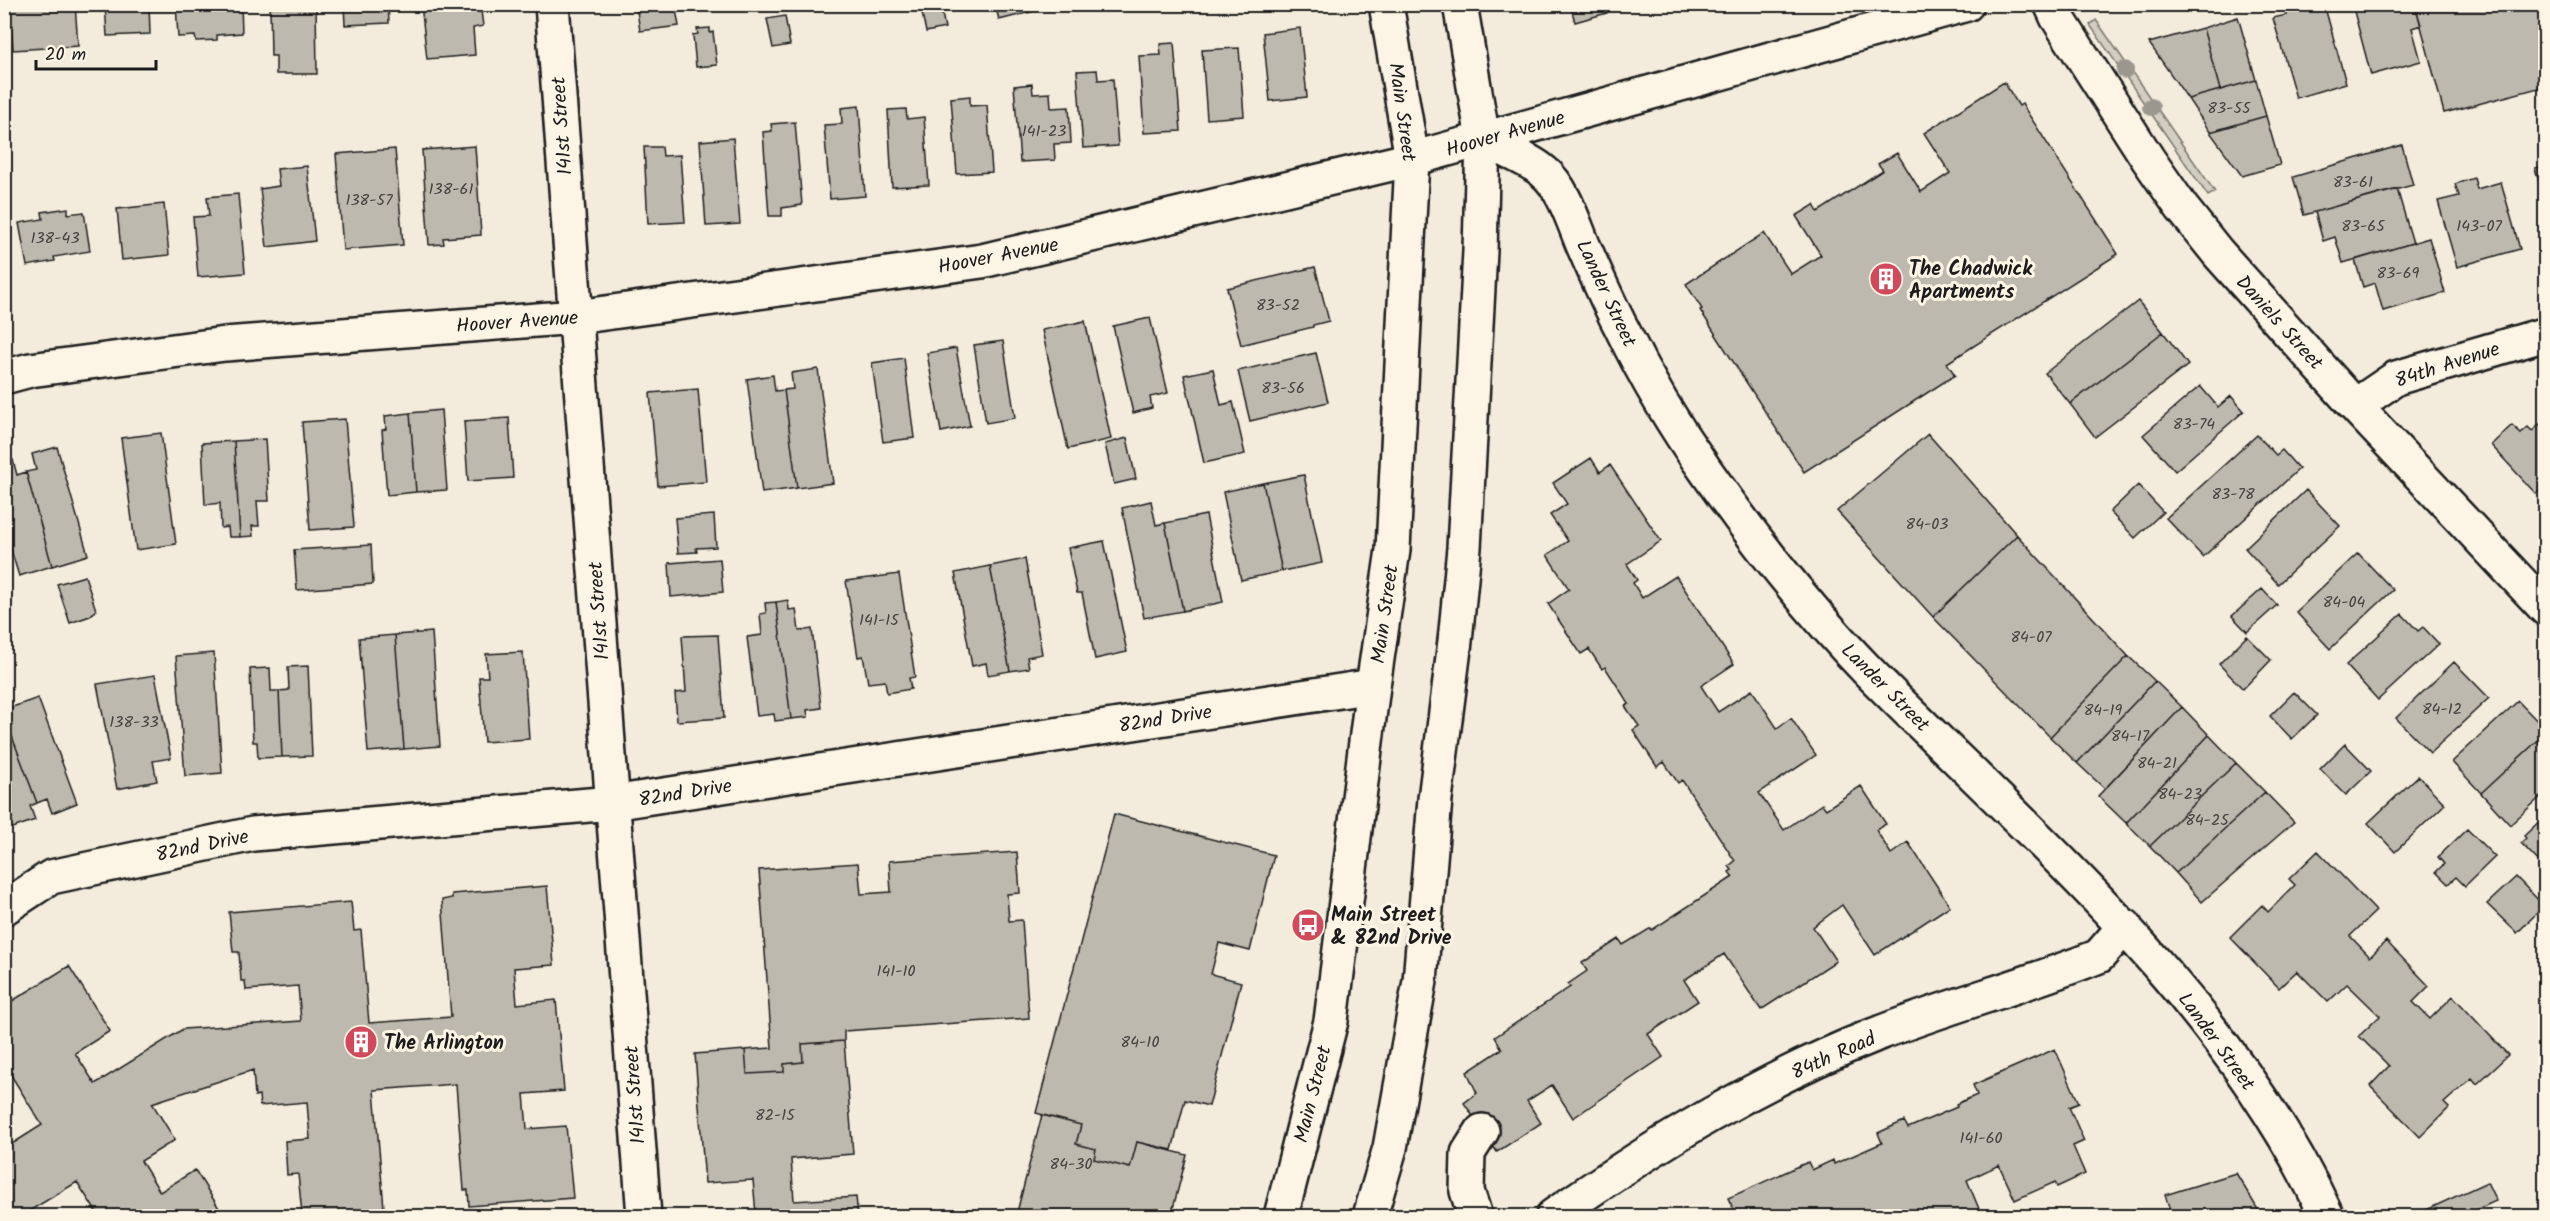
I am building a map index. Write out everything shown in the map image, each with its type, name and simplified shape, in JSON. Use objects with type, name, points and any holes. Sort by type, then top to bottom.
[{"type":"street","name":"141st Street","points":[[552,4],[644,1216]]},
{"type":"street","name":"Main Street","points":[[1281,1216],[1331,1021],[1373,686],[1393,550],[1412,159],[1386,4]]},
{"type":"street","points":[[1370,1216],[1390,1148],[1420,981],[1435,799],[1464,548],[1480,251],[1483,139],[1460,4]]},
{"type":"street","name":"Hoover Avenue","points":[[4,377],[30,369],[225,344],[576,317],[982,261],[1412,159],[1967,4]]},
{"type":"street","name":"Daniels Street","points":[[2051,4],[2057,17],[2182,208],[2218,253],[2355,406],[2546,609]]},
{"type":"street","name":"Lander Street","points":[[1483,139],[1545,172],[1563,198],[1621,328],[1652,385],[1694,455],[1738,517],[1795,590],[1866,669],[2125,926],[2193,1005],[2285,1139],[2327,1216]]},
{"type":"street","name":"84th Avenue","points":[[2355,406],[2396,378],[2546,334]]},
{"type":"street","name":"82nd Drive","points":[[4,908],[51,877],[253,834],[612,803],[1373,686]]},
{"type":"street","name":"84th Road","points":[[1553,1216],[1651,1150],[1795,1071],[1872,1036],[2100,956],[2125,926]]},
{"type":"street","points":[[1475,1216],[1467,1191],[1468,1153],[1482,1131]]},
{"type":"shaded area","points":[[2096,20],[2215,192],[2208,196],[2090,25]]},
{"type":"building","points":[[75,4],[78,46],[13,50],[10,6]]},
{"type":"building","points":[[105,4],[149,4],[150,34],[107,36]]},
{"type":"building","points":[[176,4],[241,4],[242,33],[217,35],[217,40],[196,41],[195,36],[178,37]]},
{"type":"building","points":[[270,4],[316,4],[317,74],[276,74],[276,56],[271,56]]},
{"type":"building","points":[[344,4],[388,4],[389,23],[345,25]]},
{"type":"building","points":[[421,4],[470,4],[471,12],[481,11],[483,26],[473,28],[475,55],[427,59]]},
{"type":"building","points":[[636,4],[675,4],[679,26],[640,31]]},
{"type":"building","points":[[920,4],[940,4],[945,28],[926,32]]},
{"type":"building","points":[[995,4],[1034,4],[1035,11],[999,20]]},
{"type":"building","points":[[1570,4],[1605,4],[1607,13],[1575,22]]},
{"type":"building","points":[[2285,4],[2324,4],[2346,83],[2296,98],[2273,18],[2287,15]]},
{"type":"building","points":[[2352,4],[2415,4],[2421,25],[2412,28],[2421,61],[2371,75]]},
{"type":"building","points":[[2415,4],[2546,4],[2546,86],[2444,113]]},
{"type":"building","points":[[785,16],[790,45],[773,48],[767,19]]},
{"type":"building","points":[[2238,17],[2256,80],[2220,90],[2203,28]]},
{"type":"building","points":[[710,28],[710,33],[713,32],[717,65],[696,67],[693,35],[698,34],[697,29]]},
{"type":"building","points":[[1300,28],[1307,97],[1270,101],[1263,33]]},
{"type":"building","points":[[2203,28],[2220,90],[2188,99],[2149,43]]},
{"type":"building","points":[[1174,43],[1181,131],[1144,133],[1139,56],[1161,55],[1160,44]]},
{"type":"building","points":[[1239,48],[1244,116],[1207,119],[1202,50]]},
{"type":"building","points":[[1097,70],[1098,80],[1113,79],[1118,146],[1083,148],[1077,71]]},
{"type":"building","points":[[2256,80],[2266,116],[2210,132],[2188,99]]},
{"type":"building","name":"The Chadwick Apartments","points":[[2004,82],[2019,106],[2022,104],[2118,254],[1947,363],[1955,375],[1804,472],[1700,310],[1702,309],[1686,284],[1764,233],[1791,274],[1821,255],[1796,216],[1814,205],[1818,212],[1883,170],[1878,164],[1897,153],[1921,192],[1950,173],[1924,133]]},
{"type":"building","points":[[1032,84],[1033,94],[1050,93],[1051,108],[1069,107],[1071,143],[1054,144],[1055,160],[1020,162],[1014,86]]},
{"type":"building","points":[[970,96],[970,106],[987,105],[992,172],[957,174],[951,98]]},
{"type":"building","points":[[859,106],[865,196],[830,199],[824,125],[842,124],[841,108]]},
{"type":"building","points":[[906,109],[907,119],[924,117],[929,185],[892,187],[888,110]]},
{"type":"building","points":[[2266,116],[2280,165],[2242,176],[2210,132]]},
{"type":"building","points":[[795,122],[802,205],[782,208],[782,216],[769,216],[763,132],[772,131],[771,124]]},
{"type":"building","points":[[733,138],[740,224],[706,226],[700,141]]},
{"type":"building","points":[[2402,145],[2413,185],[2304,215],[2293,177]]},
{"type":"building","points":[[475,146],[481,235],[443,238],[444,244],[429,245],[422,150]]},
{"type":"building","points":[[644,147],[662,147],[663,156],[680,155],[685,222],[648,224]]},
{"type":"building","points":[[395,149],[403,245],[343,250],[336,154]]},
{"type":"building","points":[[307,166],[315,241],[267,247],[260,189],[279,186],[277,169]]},
{"type":"building","points":[[2546,166],[2546,207],[2535,168]]},
{"type":"building","points":[[2474,178],[2477,189],[2501,182],[2520,249],[2457,267],[2438,201],[2459,196],[2455,184]]},
{"type":"building","points":[[2397,189],[2413,243],[2343,263],[2335,237],[2323,241],[2315,212]]},
{"type":"building","points":[[238,194],[245,273],[198,277],[193,217],[209,216],[207,197]]},
{"type":"building","points":[[164,204],[169,255],[122,260],[117,209]]},
{"type":"building","points":[[68,208],[68,214],[84,212],[90,251],[54,257],[55,261],[27,266],[19,223],[43,219],[42,212]]},
{"type":"building","points":[[2429,238],[2445,293],[2383,311],[2375,283],[2363,287],[2355,260]]},
{"type":"building","points":[[1315,267],[1329,321],[1241,345],[1227,288]]},
{"type":"building","points":[[2138,301],[2163,332],[2070,404],[2045,373]]},
{"type":"building","points":[[1150,318],[1168,393],[1150,397],[1152,408],[1133,413],[1113,326]]},
{"type":"building","points":[[1085,321],[1111,439],[1068,449],[1042,330]]},
{"type":"building","points":[[2163,332],[2188,365],[2095,437],[2070,404]]},
{"type":"building","points":[[1003,341],[1015,418],[986,423],[974,345]]},
{"type":"building","points":[[956,348],[970,426],[941,432],[927,353]]},
{"type":"building","points":[[1316,353],[1328,402],[1250,421],[1238,371]]},
{"type":"building","points":[[904,358],[914,438],[883,442],[872,363]]},
{"type":"building","points":[[818,369],[833,483],[797,488],[784,390],[793,389],[791,373]]},
{"type":"building","points":[[1213,369],[1221,405],[1233,402],[1245,454],[1204,463],[1184,375]]},
{"type":"building","points":[[773,375],[775,391],[784,390],[797,488],[762,493],[747,379]]},
{"type":"building","points":[[2200,386],[2218,407],[2231,396],[2244,411],[2175,471],[2143,435]]},
{"type":"building","points":[[698,389],[706,482],[658,486],[650,393]]},
{"type":"building","points":[[441,410],[447,490],[416,492],[410,413]]},
{"type":"building","points":[[410,413],[416,492],[387,495],[382,430],[386,429],[385,416]]},
{"type":"building","points":[[509,418],[513,478],[468,481],[464,421]]},
{"type":"building","points":[[345,419],[354,527],[310,530],[302,422]]},
{"type":"building","points":[[2546,419],[2546,485],[2536,494],[2491,445],[2512,425],[2521,433],[2528,427],[2532,431]]},
{"type":"building","points":[[161,433],[176,544],[136,550],[121,438]]},
{"type":"building","points":[[1928,434],[2017,535],[1933,617],[1837,511]]},
{"type":"building","points":[[2257,435],[2276,455],[2282,450],[2299,469],[2203,557],[2166,518]]},
{"type":"building","points":[[1127,438],[1136,479],[1114,484],[1105,444]]},
{"type":"building","points":[[265,439],[269,501],[257,501],[259,526],[252,526],[253,536],[240,537],[234,441]]},
{"type":"building","points":[[234,441],[240,537],[229,537],[228,527],[221,528],[220,503],[205,505],[202,443]]},
{"type":"building","points":[[57,447],[88,555],[52,566],[26,472],[36,470],[32,454]]},
{"type":"building","points":[[1591,458],[1600,472],[1610,465],[1661,541],[1627,564],[1637,580],[1633,583],[1642,598],[1676,576],[1734,664],[1701,686],[1718,712],[1752,690],[1777,728],[1791,718],[1816,755],[1759,793],[1784,830],[1822,804],[1826,809],[1861,786],[1886,824],[1876,830],[1891,854],[1908,842],[1950,906],[1875,955],[1842,905],[1813,927],[1836,961],[1761,1010],[1724,954],[1684,980],[1698,1001],[1648,1034],[1663,1057],[1573,1118],[1552,1085],[1527,1101],[1541,1123],[1497,1152],[1464,1103],[1477,1093],[1467,1072],[1502,1049],[1495,1037],[1570,987],[1568,984],[1587,971],[1582,963],[1619,939],[1623,945],[1651,928],[1652,930],[1733,877],[1729,872],[1732,870],[1729,866],[1735,861],[1682,780],[1678,783],[1664,762],[1657,767],[1633,730],[1639,726],[1625,706],[1629,704],[1605,667],[1602,669],[1589,649],[1581,654],[1548,604],[1569,589],[1547,555],[1568,541],[1550,515],[1567,504],[1553,483]]},
{"type":"building","points":[[13,460],[17,475],[26,472],[52,566],[19,576],[4,527],[4,462]]},
{"type":"building","points":[[1304,475],[1322,563],[1282,571],[1263,483]]},
{"type":"building","points":[[1263,483],[1282,571],[1241,580],[1223,492]]},
{"type":"building","points":[[2138,485],[2163,512],[2135,538],[2110,512]]},
{"type":"building","points":[[2306,490],[2340,526],[2278,584],[2245,548]]},
{"type":"building","points":[[1151,501],[1156,525],[1165,523],[1183,611],[1144,618],[1122,508]]},
{"type":"building","points":[[714,515],[716,547],[696,548],[697,552],[678,553],[675,518]]},
{"type":"building","points":[[1206,515],[1223,602],[1183,611],[1165,523]]},
{"type":"building","points":[[2017,535],[2128,656],[2050,737],[1933,617]]},
{"type":"building","points":[[1104,541],[1127,652],[1095,659],[1082,593],[1077,593],[1068,548]]},
{"type":"building","points":[[371,545],[373,584],[297,590],[294,550]]},
{"type":"building","points":[[2358,553],[2393,590],[2330,649],[2296,612]]},
{"type":"building","points":[[720,559],[723,592],[671,597],[669,563]]},
{"type":"building","points":[[1025,559],[1042,654],[1027,657],[1029,668],[1010,671],[990,566]]},
{"type":"building","points":[[990,566],[1010,671],[988,675],[986,663],[972,666],[955,573]]},
{"type":"building","points":[[899,574],[915,677],[909,678],[911,689],[887,693],[885,681],[868,683],[863,656],[858,657],[846,581]]},
{"type":"building","points":[[85,576],[96,610],[90,616],[70,623],[57,584]]},
{"type":"building","points":[[2262,589],[2277,605],[2247,632],[2232,616]]},
{"type":"building","points":[[788,600],[789,610],[796,609],[799,631],[812,629],[821,708],[807,710],[808,717],[791,719],[776,602]]},
{"type":"building","points":[[776,602],[791,719],[775,721],[774,714],[757,716],[747,637],[762,635],[760,614],[766,613],[765,603]]},
{"type":"building","points":[[2402,614],[2418,631],[2423,627],[2439,644],[2378,700],[2346,665]]},
{"type":"building","points":[[432,632],[440,746],[404,749],[395,635]]},
{"type":"building","points":[[395,635],[404,749],[368,752],[359,638]]},
{"type":"building","points":[[718,635],[724,718],[677,721],[675,693],[686,692],[682,636]]},
{"type":"building","points":[[2247,636],[2271,660],[2243,689],[2219,664]]},
{"type":"building","points":[[523,652],[529,739],[484,742],[479,677],[488,677],[486,654]]},
{"type":"building","points":[[214,653],[222,773],[185,776],[176,656]]},
{"type":"building","points":[[2128,656],[2155,681],[2077,763],[2050,737]]},
{"type":"building","points":[[2454,662],[2489,698],[2430,753],[2396,718]]},
{"type":"building","points":[[308,666],[312,756],[282,757],[279,691],[289,690],[288,667]]},
{"type":"building","points":[[270,668],[271,691],[279,691],[282,757],[258,758],[257,742],[253,742],[250,669]]},
{"type":"building","points":[[155,675],[171,758],[153,761],[157,781],[117,789],[97,684]]},
{"type":"building","points":[[2155,681],[2182,707],[2105,789],[2077,763]]},
{"type":"building","points":[[2294,692],[2317,715],[2292,739],[2270,716]]},
{"type":"building","points":[[38,698],[77,803],[52,813],[47,799],[37,803],[4,715],[4,710]]},
{"type":"building","points":[[2518,701],[2546,730],[2546,733],[2481,793],[2452,762]]},
{"type":"building","points":[[2182,707],[2209,735],[2126,823],[2098,796]]},
{"type":"building","points":[[4,715],[37,803],[30,806],[35,820],[10,829],[4,814]]},
{"type":"building","points":[[2546,733],[2546,792],[2510,825],[2481,793]]},
{"type":"building","points":[[2209,735],[2236,763],[2150,846],[2126,823]]},
{"type":"building","points":[[2345,744],[2371,771],[2346,795],[2320,769]]},
{"type":"building","points":[[2236,763],[2265,792],[2176,873],[2150,846]]},
{"type":"building","points":[[2418,776],[2445,804],[2395,852],[2368,823]]},
{"type":"building","points":[[2265,792],[2294,822],[2202,902],[2176,873]]},
{"type":"building","points":[[1114,814],[1274,855],[1250,951],[1219,943],[1211,974],[1241,982],[1209,1106],[1185,1100],[1172,1150],[1137,1142],[1130,1168],[1094,1159],[1096,1149],[1076,1144],[1081,1125],[1036,1113]]},
{"type":"building","points":[[2546,815],[2546,865],[2544,867],[2521,843],[2526,838],[2524,836]]},
{"type":"building","points":[[2467,829],[2495,857],[2465,886],[2456,877],[2448,884],[2436,872],[2444,864],[2438,857]]},
{"type":"building","points":[[2318,851],[2376,911],[2350,936],[2370,957],[2386,941],[2429,986],[2413,1002],[2430,1019],[2453,996],[2508,1055],[2477,1084],[2472,1078],[2444,1103],[2449,1108],[2420,1137],[2370,1086],[2389,1066],[2359,1036],[2380,1016],[2347,984],[2328,1002],[2297,971],[2279,988],[2230,937],[2262,905],[2268,912],[2295,885],[2289,879]]},
{"type":"building","points":[[1017,852],[1020,893],[1007,894],[1009,921],[1022,920],[1029,1018],[844,1031],[844,1041],[802,1044],[803,1062],[784,1064],[784,1072],[747,1074],[745,1050],[772,1048],[759,870],[858,863],[861,894],[891,892],[889,861]]},
{"type":"building","points":[[2516,877],[2544,906],[2517,933],[2487,904]]},
{"type":"building","name":"The Arlington","points":[[547,886],[554,965],[514,968],[517,1004],[556,1000],[564,1091],[524,1094],[527,1129],[566,1126],[573,1198],[469,1206],[468,1190],[464,1190],[456,1084],[374,1090],[384,1208],[372,1208],[372,1214],[342,1216],[302,1214],[298,1174],[287,1175],[285,1141],[310,1139],[307,1102],[260,1106],[259,1095],[255,1096],[253,1070],[152,1103],[175,1140],[141,1161],[160,1192],[195,1170],[224,1216],[99,1216],[77,1182],[21,1216],[4,1216],[4,1149],[42,1125],[4,1064],[4,1006],[69,966],[110,1031],[75,1053],[95,1084],[183,1029],[301,1021],[298,986],[246,990],[245,981],[241,981],[239,952],[233,952],[229,912],[351,902],[354,931],[361,930],[369,1023],[451,1017],[442,900],[452,898],[452,894]]},
{"type":"building","points":[[844,1041],[853,1154],[791,1159],[794,1201],[856,1197],[858,1216],[728,1216],[756,1214],[753,1180],[705,1183],[695,1054],[745,1050],[747,1074],[784,1072],[784,1064],[803,1062],[802,1044]]},
{"type":"building","points":[[2055,1049],[2079,1103],[2069,1107],[2084,1141],[2073,1146],[2085,1174],[2057,1187],[2055,1182],[2015,1200],[1999,1165],[1967,1180],[1982,1216],[1737,1216],[1728,1198],[1808,1162],[1812,1170],[1833,1160],[1834,1164],[1882,1143],[1878,1133],[1904,1121],[1908,1128],[1957,1107],[1956,1104],[1977,1095],[1973,1085]]},
{"type":"building","points":[[1042,1115],[1081,1125],[1076,1144],[1096,1149],[1094,1159],[1130,1168],[1137,1142],[1187,1155],[1171,1216],[1016,1216]]},
{"type":"building","points":[[2236,1173],[2260,1213],[2250,1216],[2172,1216],[2165,1195]]},
{"type":"building","points":[[2487,1182],[2496,1201],[2478,1209],[2481,1216],[2429,1216],[2426,1210]]},
{"type":"place","name":"The Chadwick Apartments","points":[[1886,279]]},
{"type":"place","name":"Main Street & 82nd Drive","points":[[1308,925]]},
{"type":"place","name":"The Arlington","points":[[361,1042]]}]
